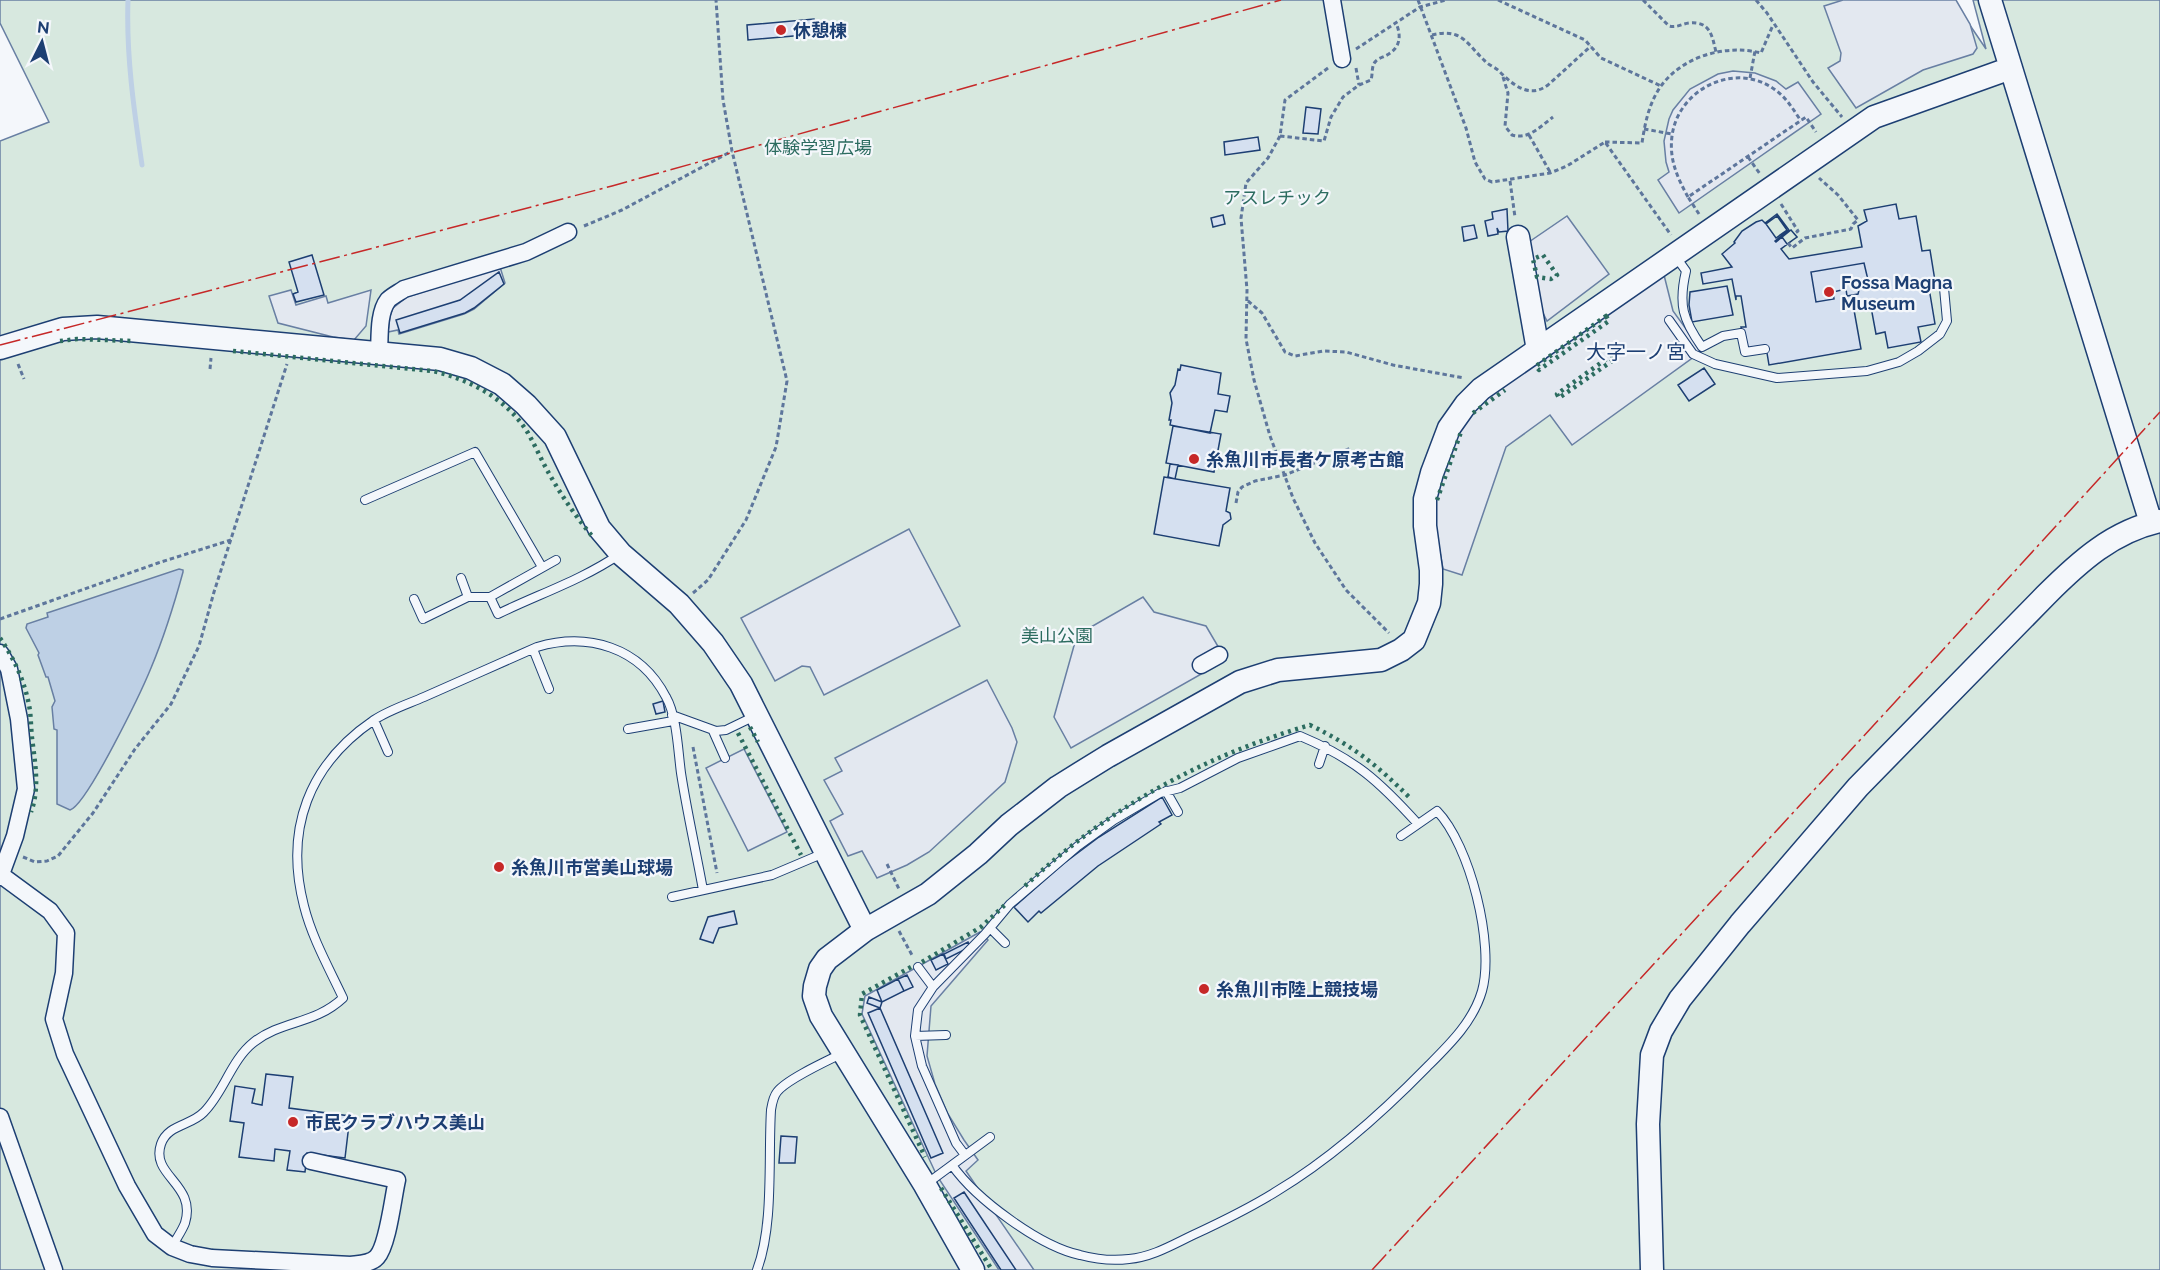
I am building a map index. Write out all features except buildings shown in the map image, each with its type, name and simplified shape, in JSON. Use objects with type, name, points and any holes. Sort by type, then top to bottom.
[{"type":"street","points":[[1332,0],[1342,59]]},
{"type":"street","points":[[1652,1270],[1648,1124],[1652,1055],[1661,1031],[1680,999],[1740,924],[1858,788],[2046,595],[2077,564],[2101,546],[2155,522],[1990,0]]},
{"type":"street","points":[[973,1270],[925,1185],[821,1016],[814,996],[815,986],[820,969],[827,959],[866,930],[928,894],[1058,787],[1108,756],[1240,682],[1278,670],[1381,660],[1401,650],[1414,640],[1429,603],[1431,570],[1425,526],[1425,499],[1432,473],[1449,428],[1466,404],[1481,389],[1853,130],[1875,117],[2011,68]]},
{"type":"street","points":[[379,353],[382,317],[389,299],[405,289],[526,252],[568,232]]},
{"type":"street","points":[[1518,237],[1538,350]]},
{"type":"street","points":[[8,354],[63,329],[97,327],[440,359],[471,369],[502,384],[526,405],[555,437],[599,528],[621,554],[679,604],[712,643],[741,684],[866,930]]},
{"type":"street","points":[[0,653],[9,669],[19,719],[26,789],[15,836],[1,876],[50,911],[66,933],[64,973],[54,1019],[65,1054],[127,1186],[155,1234],[172,1247],[190,1254],[212,1258],[302,1266],[351,1265],[367,1263],[377,1258],[385,1240],[397,1180],[311,1161]]},
{"type":"street","points":[[1201,665],[1219,655]]},
{"type":"street","points":[[0,1117],[54,1270]]},
{"type":"lane","points":[[1678,251],[1686,271],[1682,310],[1687,324],[1702,347],[1723,336],[1741,333],[1744,352],[1765,349]]},
{"type":"lane","points":[[1669,320],[1692,354],[1715,364],[1777,378],[1867,371],[1899,362],[1940,334],[1947,321],[1944,288]]},
{"type":"lane","points":[[364,500],[475,452],[542,567]]},
{"type":"lane","points":[[490,597],[498,614],[558,589],[621,554]]},
{"type":"lane","points":[[414,598],[423,619],[468,597],[490,597],[556,560]]},
{"type":"lane","points":[[460,578],[468,597]]},
{"type":"lane","points":[[172,1247],[185,1223],[187,1201],[183,1191],[162,1166],[161,1145],[168,1133],[202,1114],[253,1042],[274,1030],[316,1017],[332,1008],[343,998],[310,927],[304,906],[297,865],[299,841],[306,803],[325,764],[348,740],[374,720],[553,642],[593,642],[622,652],[637,662],[653,678],[667,698],[704,890]]},
{"type":"lane","points":[[533,649],[549,689]]},
{"type":"lane","points":[[628,729],[672,718],[713,730],[726,730],[756,715]]},
{"type":"lane","points":[[374,720],[388,752]]},
{"type":"lane","points":[[713,730],[725,758]]},
{"type":"lane","points":[[965,1155],[956,1143],[922,1066],[915,1036],[918,1010],[933,987],[1011,903],[1078,846],[1114,820],[1160,793],[1180,788],[1238,758],[1300,736],[1325,746],[1361,767],[1385,788],[1419,824]]},
{"type":"lane","points":[[1319,764],[1325,746]]},
{"type":"lane","points":[[1166,791],[1178,812]]},
{"type":"lane","points":[[952,1165],[963,1180],[981,1196],[1038,1238],[1078,1255],[1111,1259],[1130,1259],[1150,1255],[1174,1244],[1226,1220],[1278,1191],[1311,1167],[1388,1106],[1435,1059],[1469,1019],[1482,992],[1486,972],[1482,917],[1473,882],[1446,820],[1437,812],[1401,836]]},
{"type":"lane","points":[[672,897],[788,869],[827,852]]},
{"type":"lane","points":[[990,928],[1005,943]]},
{"type":"lane","points":[[918,966],[933,987]]},
{"type":"lane","points":[[915,1036],[946,1035]]},
{"type":"lane","points":[[757,1270],[763,1253],[767,1229],[770,1119],[773,1100],[779,1089],[843,1053]]},
{"type":"lane","points":[[925,1185],[990,1137]]},
{"type":"path","points":[[679,604],[708,580],[746,520],[776,447],[787,381],[732,152],[723,100],[716,0]]},
{"type":"path","points":[[1418,0],[1466,128],[1479,171],[1485,179],[1492,182],[1550,173],[1567,166],[1605,142],[1642,143],[1653,100],[1661,86],[1674,73],[1703,56],[1716,52],[1755,51],[1761,53],[1773,25]]},
{"type":"path","points":[[1401,650],[1392,636],[1346,590],[1315,543],[1284,475],[1254,380],[1246,339],[1247,300],[1241,218],[1246,183],[1268,158],[1280,136],[1285,100],[1420,7],[1446,0]]},
{"type":"path","points":[[1498,0],[1585,40],[1601,57],[1661,86]]},
{"type":"path","points":[[1643,0],[1669,26],[1674,28],[1688,23],[1699,23],[1707,26],[1711,32],[1716,52]]},
{"type":"path","points":[[1756,0],[1813,82],[1853,130]]},
{"type":"path","points":[[1280,136],[1324,141],[1331,117],[1342,97],[1371,80],[1373,64],[1398,45],[1400,36],[1396,23]]},
{"type":"path","points":[[1432,35],[1443,33],[1457,35],[1503,75],[1526,90],[1541,90],[1591,46]]},
{"type":"path","points":[[1750,78],[1755,51]]},
{"type":"path","points":[[1503,75],[1508,98],[1505,126],[1512,135],[1522,137],[1529,135],[1553,117]]},
{"type":"path","points":[[1692,203],[1674,167],[1671,147],[1675,121],[1683,107],[1699,90],[1725,79],[1750,78],[1773,88],[1786,99],[1801,121]]},
{"type":"path","points":[[1688,197],[1806,117],[1809,122]]},
{"type":"path","points":[[1644,129],[1672,134]]},
{"type":"path","points":[[1529,135],[1550,173]]},
{"type":"path","points":[[1605,142],[1678,251]]},
{"type":"path","points":[[568,232],[622,210],[732,152]]},
{"type":"path","points":[[1748,157],[1752,162]]},
{"type":"path","points":[[1788,243],[1792,249],[1805,238],[1851,230],[1853,224],[1858,220],[1838,195],[1819,179],[1808,162]]},
{"type":"path","points":[[1510,181],[1518,237]]},
{"type":"path","points":[[1786,212],[1801,241]]},
{"type":"path","points":[[1247,300],[1262,313],[1285,352],[1295,356],[1323,351],[1346,352],[1393,365],[1449,374],[1472,381]]},
{"type":"path","points":[[8,354],[24,378]]},
{"type":"path","points":[[210,369],[211,356]]},
{"type":"path","points":[[20,856],[35,862],[47,861],[58,856],[93,813],[135,749],[171,704],[200,646],[287,364]]},
{"type":"path","points":[[1236,503],[1238,492],[1242,487],[1255,481],[1284,475],[1351,448]]},
{"type":"path","points":[[0,619],[231,540]]},
{"type":"path","points":[[689,722],[699,785],[720,887]]},
{"type":"path","points":[[886,864],[900,892]]},
{"type":"path","points":[[896,926],[918,966]]},
{"type":"green space","name":"美山公園","points":[[0,0],[1953,0],[1986,49],[1973,0],[2160,0],[2160,1270],[0,1270],[0,141],[49,122],[0,23]]},
{"type":"shaded area","points":[[1843,0],[1956,0],[1970,24],[1977,48],[1973,54],[1923,70],[1856,108],[1828,68],[1840,61],[1841,53],[1824,6]]},
{"type":"shaded area","points":[[1733,71],[1755,73],[1776,81],[1786,89],[1798,82],[1821,114],[1679,213],[1658,180],[1669,172],[1664,141],[1669,119],[1673,110],[1690,89],[1718,74]]},
{"type":"shaded area","points":[[1567,216],[1609,274],[1547,321],[1542,311],[1526,244]]},
{"type":"shaded area","points":[[500,267],[505,283],[474,309],[399,334],[398,330],[388,332],[393,308],[407,297]]},
{"type":"shaded area","points":[[1664,275],[1673,311],[1702,351],[1572,445],[1550,415],[1506,447],[1462,575],[1443,569],[1435,524],[1436,492],[1455,437],[1470,413],[1500,388]]},
{"type":"shaded area","points":[[291,290],[296,305],[326,296],[328,303],[371,290],[366,326],[354,340],[278,323],[269,296]]},
{"type":"shaded area","points":[[909,529],[960,626],[824,695],[810,667],[802,666],[775,681],[741,618]]},
{"type":"shaded area","points":[[1143,597],[1154,612],[1206,626],[1226,660],[1071,748],[1054,717],[1077,635]]},
{"type":"shaded area","points":[[987,680],[1017,742],[1005,782],[929,852],[877,878],[862,851],[848,856],[830,821],[843,814],[824,780],[842,771],[835,758]]},
{"type":"shaded area","points":[[744,749],[787,832],[748,851],[706,768]]},
{"type":"shaded area","points":[[980,932],[988,940],[931,1006],[927,1056],[935,1084],[948,1114],[978,1160],[966,1171],[1034,1270],[999,1270],[937,1176],[862,1014],[865,996]]},
{"type":"water","points":[[179,569],[183,572],[160,645],[146,680],[114,745],[89,789],[78,803],[70,810],[57,804],[57,730],[54,729],[52,707],[55,701],[39,653],[26,628],[27,624],[48,617],[47,613]]},
{"type":"waterway","points":[[128,0],[129,62],[142,165]]},
{"type":"hedge","points":[[1543,255],[1557,275],[1551,279],[1537,277],[1533,259],[1543,255]]},
{"type":"hedge","points":[[1606,316],[1609,321],[1539,370],[1536,366],[1606,316]]},
{"type":"hedge","points":[[60,341],[77,339],[132,341]]},
{"type":"hedge","points":[[233,351],[433,371],[474,386],[499,401],[519,421],[563,496],[592,536]]},
{"type":"hedge","points":[[1612,355],[1615,359],[1559,398],[1557,394],[1612,355]]},
{"type":"hedge","points":[[1473,413],[1505,390]]},
{"type":"hedge","points":[[1437,500],[1461,432]]},
{"type":"hedge","points":[[0,638],[19,673],[30,711],[36,775],[31,812]]},
{"type":"hedge","points":[[1025,886],[1089,832],[1158,788],[1231,753],[1310,725],[1339,740],[1363,757],[1410,798]]},
{"type":"hedge","points":[[750,727],[758,742]]},
{"type":"hedge","points":[[738,733],[801,855]]},
{"type":"hedge","points":[[922,962],[981,927],[1006,904]]},
{"type":"hedge","points":[[911,967],[862,994],[860,1015],[925,1157]]},
{"type":"hedge","points":[[941,1188],[992,1270]]},
{"type":"power","points":[[0,345],[612,186],[1281,0]]},
{"type":"power","points":[[1372,1270],[2160,412]]},
{"type":"place","name":"休憩棟","points":[[781,30]]},
{"type":"place","name":"Fossa Magna Museum","points":[[1829,292]]},
{"type":"place","name":"糸魚川市長者ケ原考古館","points":[[1194,459]]},
{"type":"place","name":"糸魚川市営美山球場","points":[[499,867]]},
{"type":"place","name":"糸魚川市陸上競技場","points":[[1204,989]]},
{"type":"place","name":"市民クラブハウス美山","points":[[293,1122]]},
{"type":"district","name":"大字一ノ宮","points":[[1636,352]]},
{"type":"park label","name":"体験学習広場","points":[[818,147]]},
{"type":"park label","name":"アスレチック","points":[[1277,197]]}]
